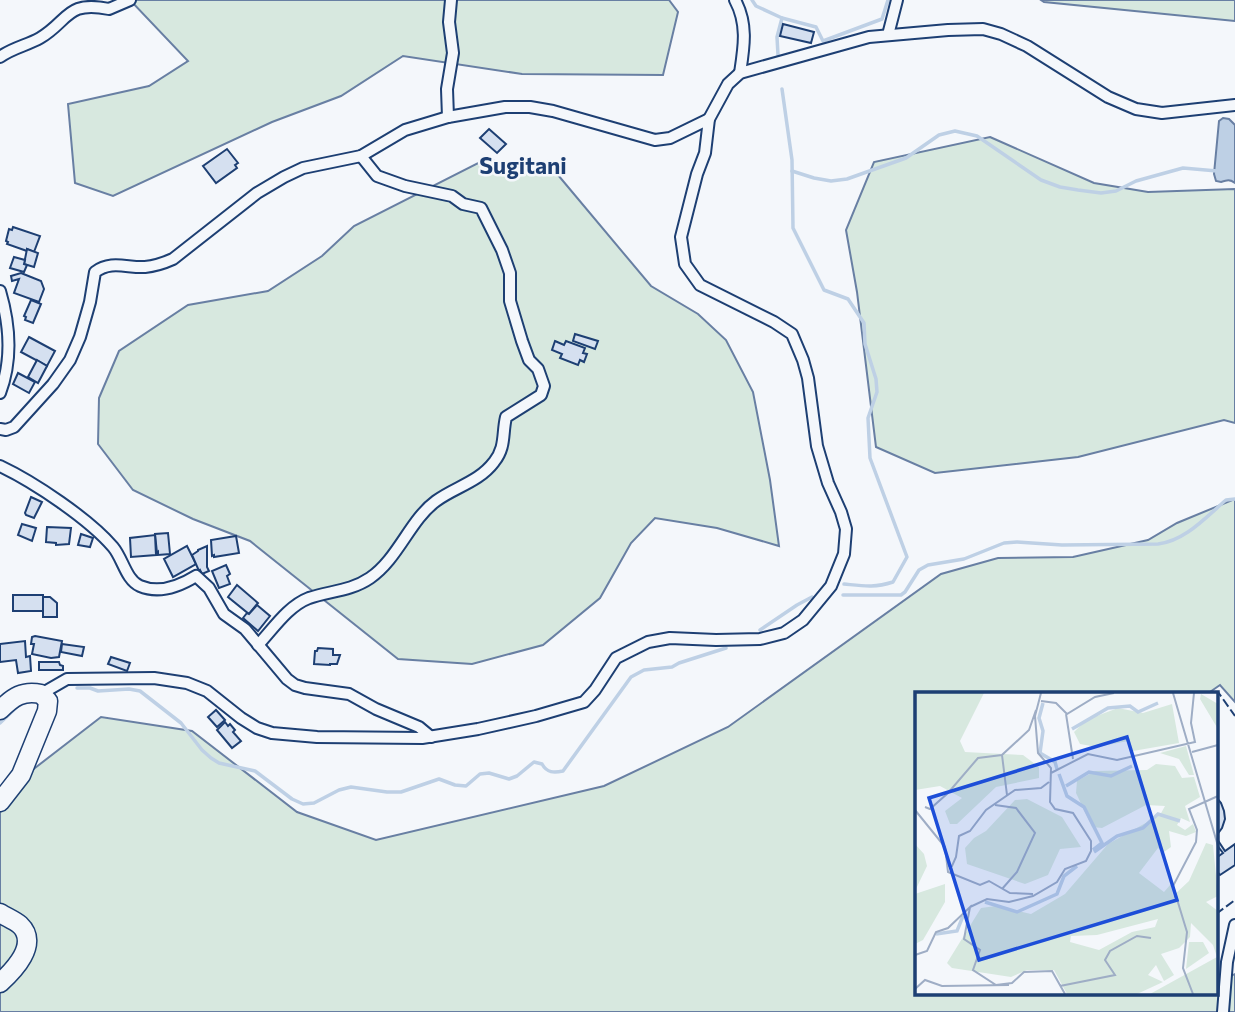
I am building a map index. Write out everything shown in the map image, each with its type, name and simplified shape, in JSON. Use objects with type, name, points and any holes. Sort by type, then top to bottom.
[{"type":"main road","points":[[0,710],[13,697],[32,692],[41,694],[48,701],[47,711],[21,775],[0,802]]},
{"type":"main road","points":[[0,913],[22,926],[26,944],[20,962],[0,983]]},
{"type":"street","points":[[0,57],[43,36],[70,8],[80,3],[92,2],[110,9],[130,0]]},
{"type":"street","points":[[448,117],[447,89],[453,54],[449,22],[452,0]]},
{"type":"street","points":[[735,0],[743,18],[744,31],[740,73]]},
{"type":"street","points":[[888,35],[897,0]]},
{"type":"street","points":[[41,694],[67,679],[154,678],[187,683],[207,691],[241,718],[272,733],[317,737],[422,738],[478,729],[584,702],[616,658],[648,642],[670,638],[760,639],[784,633],[803,620],[831,586],[844,554],[846,529],[817,446],[808,378],[792,334],[700,285],[685,264],[681,237],[705,153],[709,119],[729,84],[740,73],[869,37],[984,29],[1027,46],[1108,97],[1136,109],[1162,113],[1235,105]]},
{"type":"street","points":[[0,429],[14,427],[71,360],[90,302],[95,272],[112,264],[143,267],[173,259],[257,193],[303,168],[361,156],[405,130],[448,117],[505,107],[553,111],[655,140],[670,138],[709,119]]},
{"type":"street","points":[[258,645],[294,606],[309,598],[349,589],[371,578],[389,561],[436,501],[481,476],[495,461],[504,444],[506,416],[541,395],[544,386],[538,369],[529,360],[510,301],[510,272],[481,208],[463,204],[452,196],[405,186],[377,176],[361,156]]},
{"type":"street","points":[[0,291],[6,310],[10,348],[0,393]]},
{"type":"street","points":[[0,466],[40,488],[83,519],[114,548],[132,581],[140,586],[164,589],[183,584],[196,576],[209,588],[224,614],[245,629],[295,685],[349,694],[419,727],[431,737]]},
{"type":"street","points":[[1223,1012],[1227,962],[1235,925]]},
{"type":"shaded area","points":[[130,0],[669,0],[678,12],[663,75],[522,74],[403,56],[341,96],[272,122],[113,196],[75,183],[68,104],[149,86],[188,61]]},
{"type":"shaded area","points":[[1041,0],[1235,0],[1235,21],[1044,2]]},
{"type":"shaded area","points":[[990,137],[1094,183],[1148,192],[1235,189],[1235,423],[1224,420],[1078,457],[935,473],[876,447],[857,292],[846,230],[874,162]]},
{"type":"shaded area","points":[[486,159],[558,175],[651,286],[698,314],[726,340],[753,392],[770,480],[779,546],[717,528],[655,518],[631,543],[600,598],[543,645],[472,664],[398,659],[250,541],[193,519],[133,490],[98,444],[99,398],[119,351],[188,305],[268,291],[322,256],[354,226]]},
{"type":"shaded area","points":[[1235,499],[1235,702],[1220,685],[1210,692],[915,692],[915,995],[1218,995],[1218,982],[1235,974],[1235,1012],[0,1012],[0,795],[101,717],[192,731],[297,812],[376,840],[604,786],[728,727],[941,574],[998,558],[1073,557],[1148,540],[1177,523]]},
{"type":"water","points":[[1223,118],[1229,119],[1235,125],[1235,183],[1230,180],[1216,181],[1214,174],[1219,121]]},
{"type":"building","points":[[783,24],[814,32],[811,43],[780,36]]},
{"type":"building","points":[[489,129],[506,144],[497,153],[480,138]]},
{"type":"building","points":[[227,149],[238,163],[235,165],[237,168],[216,183],[203,166]]},
{"type":"building","points":[[13,227],[40,236],[34,252],[7,244],[9,229],[12,230]]},
{"type":"building","points":[[27,249],[38,253],[34,267],[24,264]]},
{"type":"building","points":[[14,257],[25,260],[24,264],[27,265],[24,272],[10,268]]},
{"type":"building","points":[[21,273],[41,281],[44,289],[39,302],[14,293],[19,279],[12,281],[11,276]]},
{"type":"building","points":[[31,300],[41,304],[33,323],[25,320],[24,316]]},
{"type":"building","points":[[575,334],[598,341],[595,349],[573,341]]},
{"type":"building","points":[[29,337],[55,351],[47,366],[21,352]]},
{"type":"building","points":[[555,341],[564,345],[566,341],[585,348],[583,353],[587,354],[584,362],[580,360],[578,365],[560,358],[562,354],[552,350]]},
{"type":"building","points":[[37,360],[47,366],[38,383],[28,377]]},
{"type":"building","points":[[18,373],[35,382],[29,393],[13,384]]},
{"type":"building","points":[[31,497],[42,502],[34,518],[25,513]]},
{"type":"building","points":[[22,524],[36,528],[32,541],[18,535]]},
{"type":"building","points":[[47,527],[71,528],[69,544],[56,545],[46,542]]},
{"type":"building","points":[[168,533],[170,554],[158,555],[155,534]]},
{"type":"building","points":[[81,534],[93,538],[90,547],[78,545]]},
{"type":"building","points":[[155,535],[156,555],[131,557],[130,538]]},
{"type":"building","points":[[236,536],[239,553],[212,556],[211,540]]},
{"type":"building","points":[[187,546],[196,564],[173,577],[164,559]]},
{"type":"building","points":[[207,546],[209,571],[202,574],[192,555]]},
{"type":"building","points":[[226,565],[230,584],[219,588],[212,571]]},
{"type":"building","points":[[237,585],[258,603],[249,614],[228,597]]},
{"type":"building","points":[[13,595],[43,595],[43,611],[13,611]]},
{"type":"building","points":[[43,597],[50,597],[57,603],[57,617],[43,617]]},
{"type":"building","points":[[257,605],[270,616],[258,631],[243,618]]},
{"type":"building","points":[[32,637],[62,641],[59,657],[32,654]]},
{"type":"building","points":[[25,641],[26,657],[30,656],[31,671],[18,673],[16,660],[0,662],[0,644]]},
{"type":"building","points":[[62,644],[84,647],[82,656],[61,652]]},
{"type":"building","points":[[318,648],[333,649],[333,655],[340,655],[337,664],[314,664],[315,651]]},
{"type":"building","points":[[111,657],[130,663],[127,671],[108,664]]},
{"type":"building","points":[[39,662],[59,662],[63,670],[39,670]]},
{"type":"building","points":[[216,710],[225,720],[217,727],[208,717]]},
{"type":"building","points":[[225,722],[228,726],[230,724],[241,741],[232,748],[217,730]]},
{"type":"building","points":[[1218,799],[1224,811],[1222,828],[1218,833]]},
{"type":"building","points":[[1218,843],[1225,851],[1235,844],[1235,865],[1220,875],[1218,857],[1223,853]]},
{"type":"waterway","points":[[752,0],[756,6],[782,18],[777,37],[778,55]]},
{"type":"waterway","points":[[782,18],[816,27],[823,41],[882,19],[888,0]]},
{"type":"waterway","points":[[782,89],[792,160],[793,228],[824,290],[848,299],[864,323],[865,344],[876,379],[877,392],[868,418],[870,458],[907,557],[893,582],[874,586],[844,584]]},
{"type":"waterway","points":[[792,171],[831,181],[847,179],[906,158],[939,135],[955,131],[977,136],[1041,180],[1078,190],[1101,193],[1116,191],[1136,181],[1183,168],[1217,171]]},
{"type":"waterway","points":[[843,595],[901,595],[919,570],[928,565],[964,559],[1004,543],[1062,545],[1168,542],[1195,527],[1226,500],[1235,499]]},
{"type":"waterway","points":[[760,630],[812,597]]},
{"type":"waterway","points":[[77,688],[140,691],[181,723],[211,758],[219,763],[255,771],[292,799],[303,804],[314,803],[351,787],[401,792],[439,779],[466,786],[480,774],[489,773],[509,779],[534,762],[542,764],[551,772],[563,771],[631,677],[644,670],[672,667],[726,648]]},
{"type":"waterway","points":[[0,723],[20,704]]},
{"type":"fence","points":[[1218,692],[1235,716]]},
{"type":"fence","points":[[1218,913],[1235,900]]},
{"type":"district","name":"Sugitani","points":[[523,165]]}]
